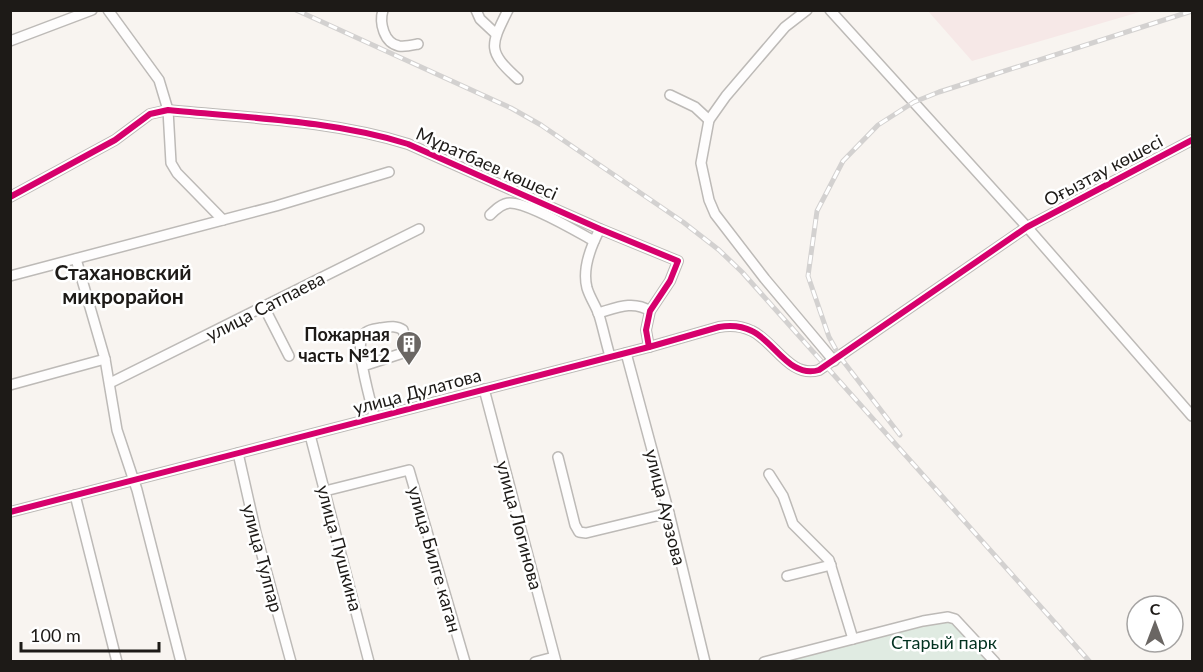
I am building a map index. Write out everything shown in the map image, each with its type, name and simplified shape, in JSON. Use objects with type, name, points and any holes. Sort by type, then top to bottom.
[{"type":"street","points":[[10,41],[92,10]]},
{"type":"street","points":[[108,10],[159,80],[168,110],[171,163],[177,173],[223,220]]},
{"type":"street","points":[[383,10],[382,25],[390,41],[398,46],[418,44]]},
{"type":"street","points":[[476,10],[480,19],[496,34]]},
{"type":"street","points":[[508,10],[496,34],[494,45],[496,56],[503,66],[518,79]]},
{"type":"street","points":[[807,10],[785,27],[742,75],[709,120],[701,163],[709,200],[715,214],[765,279],[834,361]]},
{"type":"street","points":[[830,10],[1027,227],[1192,416]]},
{"type":"street","points":[[670,95],[695,107],[709,120]]},
{"type":"street","points":[[10,197],[115,140],[150,114],[168,110]]},
{"type":"street","name":"Мұратбаев көшесі","points":[[168,110],[321,126],[378,135],[408,144],[678,261],[670,281],[650,311]]},
{"type":"street","name":"Оғызтау көшесі","points":[[819,370],[1027,227],[1192,140]]},
{"type":"street","points":[[10,276],[276,206],[390,172]]},
{"type":"street","points":[[490,215],[501,206],[510,203],[556,220],[594,241]]},
{"type":"street","name":"улица Сатпаева","points":[[110,383],[419,229]]},
{"type":"street","points":[[600,229],[594,241],[585,279],[598,313],[610,357]]},
{"type":"street","points":[[76,259],[105,359],[117,430],[133,479],[181,662]]},
{"type":"street","points":[[598,313],[629,305],[638,305],[650,311],[646,330],[649,347]]},
{"type":"street","points":[[264,307],[289,357]]},
{"type":"street","name":"улица Дулатова","points":[[10,512],[720,327],[730,326],[757,334],[792,364],[808,371],[819,370]]},
{"type":"street","points":[[363,366],[403,353],[406,343],[403,330],[394,327],[365,332],[361,341],[363,366],[374,417]]},
{"type":"street","name":"улица Ауэзова","points":[[626,353],[669,513],[705,662]]},
{"type":"street","points":[[10,385],[105,359]]},
{"type":"street","name":"улица Логинова","points":[[484,389],[555,659]]},
{"type":"street","name":"улица Пушкина","points":[[310,435],[369,662]]},
{"type":"street","name":"улица Тулпар","points":[[238,453],[259,544],[291,662]]},
{"type":"street","points":[[558,457],[575,525],[579,532],[586,533],[669,513]]},
{"type":"street","name":"улица Билге каган","points":[[324,491],[409,470],[465,662]]},
{"type":"street","points":[[769,474],[783,496],[793,524],[819,549],[831,565],[853,639]]},
{"type":"street","points":[[75,495],[117,662]]},
{"type":"street","points":[[787,576],[831,565]]},
{"type":"street","points":[[764,662],[942,617],[955,619],[995,662]]},
{"type":"street","points":[[535,662],[555,659]]},
{"type":"shaded area","points":[[928,11],[1143,11],[972,61]]},
{"type":"green space","name":"Старый парк","points":[[951,620],[992,662],[777,662]]},
{"type":"railway","points":[[296,10],[511,108],[541,125],[683,222],[719,250],[742,272],[1090,662]]},
{"type":"railway","points":[[900,435],[840,357],[829,337],[808,276],[817,211],[843,161],[878,125],[914,102],[1192,11]]},
{"type":"cycle path","points":[[10,197],[115,140],[150,114],[168,110],[289,121],[379,136],[408,144],[678,261],[670,281],[650,311],[646,330],[649,347]]},
{"type":"cycle path","points":[[10,512],[719,327],[736,326],[748,329],[760,336],[783,358],[799,369],[819,370],[1027,227],[1192,140]]},
{"type":"place","name":"Пожарная часть №12","points":[[409,367]]},
{"type":"district","name":"Стахановский микрорайон","points":[[123,283]]}]
